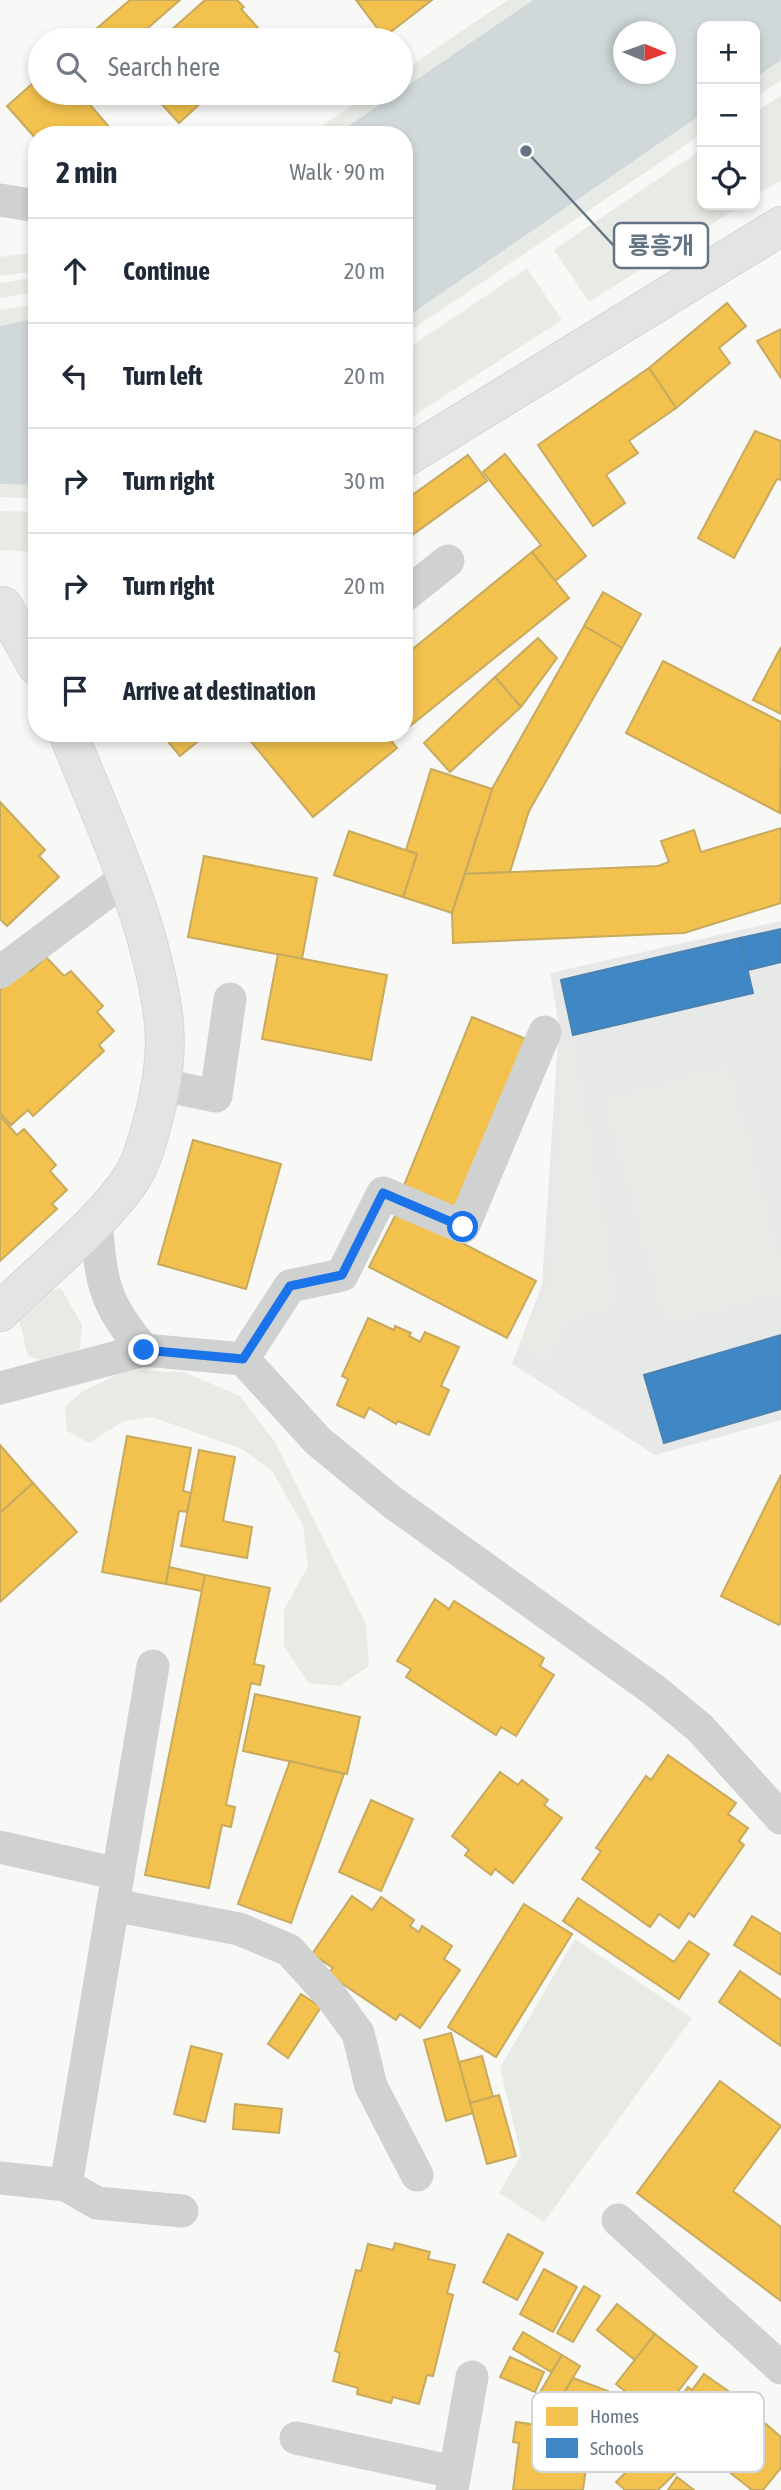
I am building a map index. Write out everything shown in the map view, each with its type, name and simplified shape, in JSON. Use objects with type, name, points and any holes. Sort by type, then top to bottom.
[{"type":"street","points":[[0,200],[28,205]]},
{"type":"street","points":[[413,452],[781,226]]},
{"type":"street","points":[[413,589],[448,561]]},
{"type":"street","points":[[10,605],[28,646]]},
{"type":"street","points":[[0,1311],[96,1218],[131,1179],[148,1141],[162,1085],[164,1016],[145,936],[126,878],[72,742]]},
{"type":"street","points":[[0,972],[126,878]]},
{"type":"street","points":[[162,1085],[216,1096],[230,999]]},
{"type":"street","points":[[243,1359],[290,1286],[342,1275],[383,1193],[463,1227],[545,1032]]},
{"type":"street","points":[[96,1218],[100,1278],[119,1321],[144,1350]]},
{"type":"street","points":[[0,1388],[144,1350],[243,1359],[318,1441],[392,1502],[654,1690],[700,1728],[781,1818]]},
{"type":"street","points":[[66,2185],[153,1666]]},
{"type":"street","points":[[0,1847],[115,1889],[239,1929],[289,1950],[330,1995],[358,2033],[371,2086],[417,2175]]},
{"type":"street","points":[[0,2178],[66,2185],[97,2203],[182,2211]]},
{"type":"street","points":[[618,2220],[781,2368]]},
{"type":"street","points":[[296,2438],[453,2481],[472,2377]]},
{"type":"shaded area","points":[[508,0],[533,0],[413,82],[413,64]]},
{"type":"shaded area","points":[[533,0],[781,0],[781,60],[760,75],[760,21],[697,21],[697,117],[413,313],[413,126],[348,126],[379,105],[413,105],[413,82]]},
{"type":"shaded area","points":[[781,60],[781,80],[760,95],[760,75]]},
{"type":"shaded area","points":[[781,95],[781,180],[760,193],[760,147],[760,110]]},
{"type":"shaded area","points":[[353,105],[379,105],[348,126],[322,126]]},
{"type":"shaded area","points":[[697,117],[697,137],[413,329],[413,313]]},
{"type":"shaded area","points":[[697,152],[697,210],[734,210],[589,302],[554,250]]},
{"type":"shaded area","points":[[28,253],[28,272],[0,276],[0,257]]},
{"type":"shaded area","points":[[527,268],[562,320],[413,416],[413,345]]},
{"type":"shaded area","points":[[28,278],[28,293],[0,298],[0,283]]},
{"type":"shaded area","points":[[28,305],[28,320],[0,326],[0,310]]},
{"type":"shaded area","points":[[28,320],[28,485],[0,484],[0,326]]},
{"type":"shaded area","points":[[0,484],[28,485],[28,499],[0,497]]},
{"type":"shaded area","points":[[0,511],[28,512],[28,552],[0,550]]},
{"type":"shaded area","points":[[781,921],[781,1420],[655,1455],[512,1364],[542,1285],[559,1025],[550,973]]},
{"type":"shaded area","points":[[564,1041],[572,1041],[617,1304],[564,1322],[546,1360],[519,1344],[549,1288]]},
{"type":"shaded area","points":[[727,1066],[781,1264],[781,1292],[666,1324],[605,1100]]},
{"type":"shaded area","points":[[61,1288],[82,1325],[80,1348],[61,1366],[28,1356],[19,1320],[35,1295]]},
{"type":"shaded area","points":[[126,1370],[184,1372],[240,1396],[275,1442],[366,1624],[369,1666],[339,1686],[308,1683],[284,1646],[284,1610],[308,1566],[303,1525],[272,1471],[242,1449],[152,1417],[122,1422],[89,1443],[67,1431],[65,1406],[82,1392]]},
{"type":"shaded area","points":[[575,1939],[692,2018],[544,2222],[499,2193],[521,2155],[500,2068]]},
{"type":"building: Homes","points":[[130,0],[180,0],[148,28],[97,28]]},
{"type":"building: Homes","points":[[205,0],[237,0],[244,7],[241,9],[258,28],[174,28]]},
{"type":"building: Homes","points":[[356,0],[432,0],[396,28],[377,28]]},
{"type":"building: Homes","points":[[28,88],[28,105],[90,105],[108,126],[28,126],[28,130],[7,106]]},
{"type":"building: Homes","points":[[162,105],[199,105],[179,123]]},
{"type":"building: Homes","points":[[727,303],[746,326],[719,348],[730,363],[676,408],[649,368]]},
{"type":"building: Homes","points":[[781,329],[781,378],[757,341]]},
{"type":"building: Homes","points":[[649,368],[676,408],[629,441],[638,453],[606,475],[625,503],[593,526],[538,445]]},
{"type":"building: Homes","points":[[755,431],[781,441],[781,480],[777,479],[734,558],[698,538]]},
{"type":"building: Homes","points":[[505,454],[586,556],[555,581],[532,552],[541,545],[483,472]]},
{"type":"building: Homes","points":[[468,455],[487,481],[413,534],[413,495]]},
{"type":"building: Homes","points":[[532,552],[569,598],[413,724],[413,649]]},
{"type":"building: Homes","points":[[603,592],[641,614],[622,648],[584,626]]},
{"type":"building: Homes","points":[[584,626],[622,648],[529,811],[510,872],[465,874],[492,789]]},
{"type":"building: Homes","points":[[538,638],[557,658],[521,707],[495,677]]},
{"type":"building: Homes","points":[[781,647],[781,714],[753,700]]},
{"type":"building: Homes","points":[[663,661],[781,722],[780,813],[626,733]]},
{"type":"building: Homes","points":[[495,677],[521,707],[450,772],[424,743]]},
{"type":"building: Homes","points":[[168,742],[197,742],[180,756]]},
{"type":"building: Homes","points":[[251,742],[392,742],[397,748],[313,817]]},
{"type":"building: Homes","points":[[431,769],[492,789],[452,913],[403,897],[417,854],[406,850]]},
{"type":"building: Homes","points":[[0,802],[45,850],[39,856],[59,877],[7,926],[0,919]]},
{"type":"building: Homes","points":[[781,828],[781,903],[684,933],[453,943],[452,913],[465,874],[658,866],[669,862],[661,841],[694,830],[701,852]]},
{"type":"building: Homes","points":[[349,831],[417,854],[403,897],[334,875]]},
{"type":"building: Homes","points":[[204,856],[317,878],[302,959],[188,937]]},
{"type":"building: Homes","points":[[278,954],[387,975],[371,1060],[262,1039]]},
{"type":"building: Homes","points":[[46,957],[64,976],[71,971],[103,1006],[97,1012],[114,1031],[99,1045],[104,1051],[33,1116],[28,1110],[11,1125],[0,1113],[0,990],[27,966],[31,971]]},
{"type":"building: Homes","points":[[472,1017],[531,1041],[462,1212],[403,1188]]},
{"type":"building: Homes","points":[[0,1116],[17,1135],[24,1129],[56,1165],[50,1171],[67,1190],[52,1204],[57,1209],[0,1261]]},
{"type":"building: Homes","points":[[193,1140],[281,1164],[246,1289],[158,1264]]},
{"type":"building: Homes","points":[[398,1210],[536,1281],[507,1338],[369,1267]]},
{"type":"building: Homes","points":[[368,1318],[394,1330],[395,1326],[411,1333],[409,1336],[420,1342],[425,1332],[459,1347],[441,1386],[449,1390],[429,1435],[398,1421],[396,1424],[369,1408],[364,1418],[337,1405],[348,1379],[342,1376]]},
{"type":"building: Homes","points":[[127,1436],[191,1448],[183,1491],[191,1493],[187,1512],[179,1511],[166,1584],[102,1572]]},
{"type":"building: Homes","points":[[0,1445],[33,1483],[0,1513]]},
{"type":"building: Homes","points":[[199,1450],[235,1457],[223,1521],[252,1527],[247,1558],[181,1546]]},
{"type":"building: Homes","points":[[781,1475],[781,1621],[779,1625],[721,1596]]},
{"type":"building: Homes","points":[[33,1483],[77,1532],[0,1602],[0,1513]]},
{"type":"building: Homes","points":[[169,1567],[205,1575],[202,1591],[166,1584]]},
{"type":"building: Homes","points":[[205,1575],[270,1588],[254,1664],[264,1666],[260,1685],[251,1683],[226,1805],[235,1807],[231,1827],[222,1825],[209,1888],[145,1875]]},
{"type":"building: Homes","points":[[435,1599],[449,1609],[454,1601],[544,1658],[540,1666],[554,1675],[516,1736],[501,1727],[496,1735],[406,1677],[411,1669],[397,1661]]},
{"type":"building: Homes","points":[[255,1694],[360,1717],[347,1774],[243,1751]]},
{"type":"building: Homes","points":[[668,1755],[736,1803],[728,1814],[748,1828],[739,1841],[744,1845],[694,1917],[689,1913],[679,1928],[659,1914],[650,1927],[582,1879],[601,1851],[596,1848],[646,1776],[651,1780]]},
{"type":"building: Homes","points":[[290,1761],[344,1774],[291,1923],[238,1904]]},
{"type":"building: Homes","points":[[500,1772],[518,1785],[522,1780],[548,1800],[544,1805],[562,1818],[513,1883],[495,1869],[491,1875],[465,1855],[469,1850],[452,1836]]},
{"type":"building: Homes","points":[[371,1800],[413,1819],[381,1891],[339,1872]]},
{"type":"building: Homes","points":[[352,1896],[372,1910],[381,1897],[414,1920],[410,1926],[419,1932],[422,1926],[452,1946],[444,1959],[460,1970],[420,2028],[400,2014],[396,2020],[328,1974],[333,1968],[312,1954]]},
{"type":"building: Homes","points":[[578,1898],[674,1962],[689,1941],[709,1954],[679,1999],[563,1921]]},
{"type":"building: Homes","points":[[524,1904],[572,1934],[496,2057],[448,2027]]},
{"type":"building: Homes","points":[[752,1916],[781,1934],[781,1975],[734,1945]]},
{"type":"building: Homes","points":[[740,1971],[781,2000],[781,2046],[719,2002]]},
{"type":"building: Homes","points":[[301,1994],[321,2007],[288,2058],[268,2044]]},
{"type":"building: Homes","points":[[451,2033],[473,2113],[446,2121],[424,2040]]},
{"type":"building: Homes","points":[[191,2046],[222,2054],[205,2122],[174,2114]]},
{"type":"building: Homes","points":[[482,2056],[493,2097],[470,2103],[459,2062]]},
{"type":"building: Homes","points":[[720,2081],[781,2126],[733,2191],[781,2227],[781,2301],[637,2193]]},
{"type":"building: Homes","points":[[499,2095],[516,2156],[487,2164],[470,2103]]},
{"type":"building: Homes","points":[[235,2104],[282,2109],[279,2133],[233,2129]]},
{"type":"building: Homes","points":[[508,2234],[543,2253],[517,2300],[483,2282]]},
{"type":"building: Homes","points":[[395,2243],[430,2252],[428,2259],[455,2265],[447,2293],[453,2295],[433,2376],[427,2375],[419,2404],[393,2397],[391,2403],[357,2394],[358,2388],[333,2381],[340,2353],[335,2351],[356,2270],[361,2271],[368,2244],[393,2250]]},
{"type":"building: Homes","points":[[544,2269],[577,2287],[553,2332],[520,2314]]},
{"type":"building: Homes","points":[[584,2286],[600,2296],[573,2342],[557,2333]]},
{"type":"building: Homes","points":[[617,2304],[655,2334],[635,2360],[597,2330]]},
{"type":"building: Homes","points":[[523,2332],[562,2355],[551,2372],[513,2349]]},
{"type":"building: Homes","points":[[655,2334],[697,2367],[678,2392],[626,2392],[616,2384]]},
{"type":"building: Homes","points":[[562,2355],[580,2366],[564,2392],[540,2392]]},
{"type":"building: Homes","points":[[510,2357],[544,2372],[535,2392],[500,2377]]},
{"type":"building: Homes","points":[[704,2374],[730,2392],[684,2392],[688,2387],[692,2390]]},
{"type":"building: Homes","points":[[573,2378],[608,2391],[608,2392],[564,2392]]},
{"type":"building: Homes","points":[[516,2422],[532,2424],[532,2472],[585,2472],[583,2490],[513,2490],[519,2443],[513,2442]]},
{"type":"building: Homes","points":[[766,2424],[781,2437],[781,2468],[763,2490],[752,2490],[729,2472],[764,2472]]},
{"type":"building: Homes","points":[[626,2472],[677,2472],[658,2490],[625,2490],[616,2482]]},
{"type":"building: Homes","points":[[677,2477],[694,2490],[668,2490]]},
{"type":"building: Schools","points":[[781,929],[781,962],[748,970],[740,938]]},
{"type":"building: Schools","points":[[740,938],[753,993],[573,1035],[561,980]]},
{"type":"building: Schools","points":[[781,1335],[781,1409],[664,1443],[644,1375]]},
{"type":"place","name":"룡흥개","points":[[526,151]]},
{"type":"route","points":[[144,1350],[243,1359],[290,1286],[342,1275],[383,1193],[463,1227]]}]
